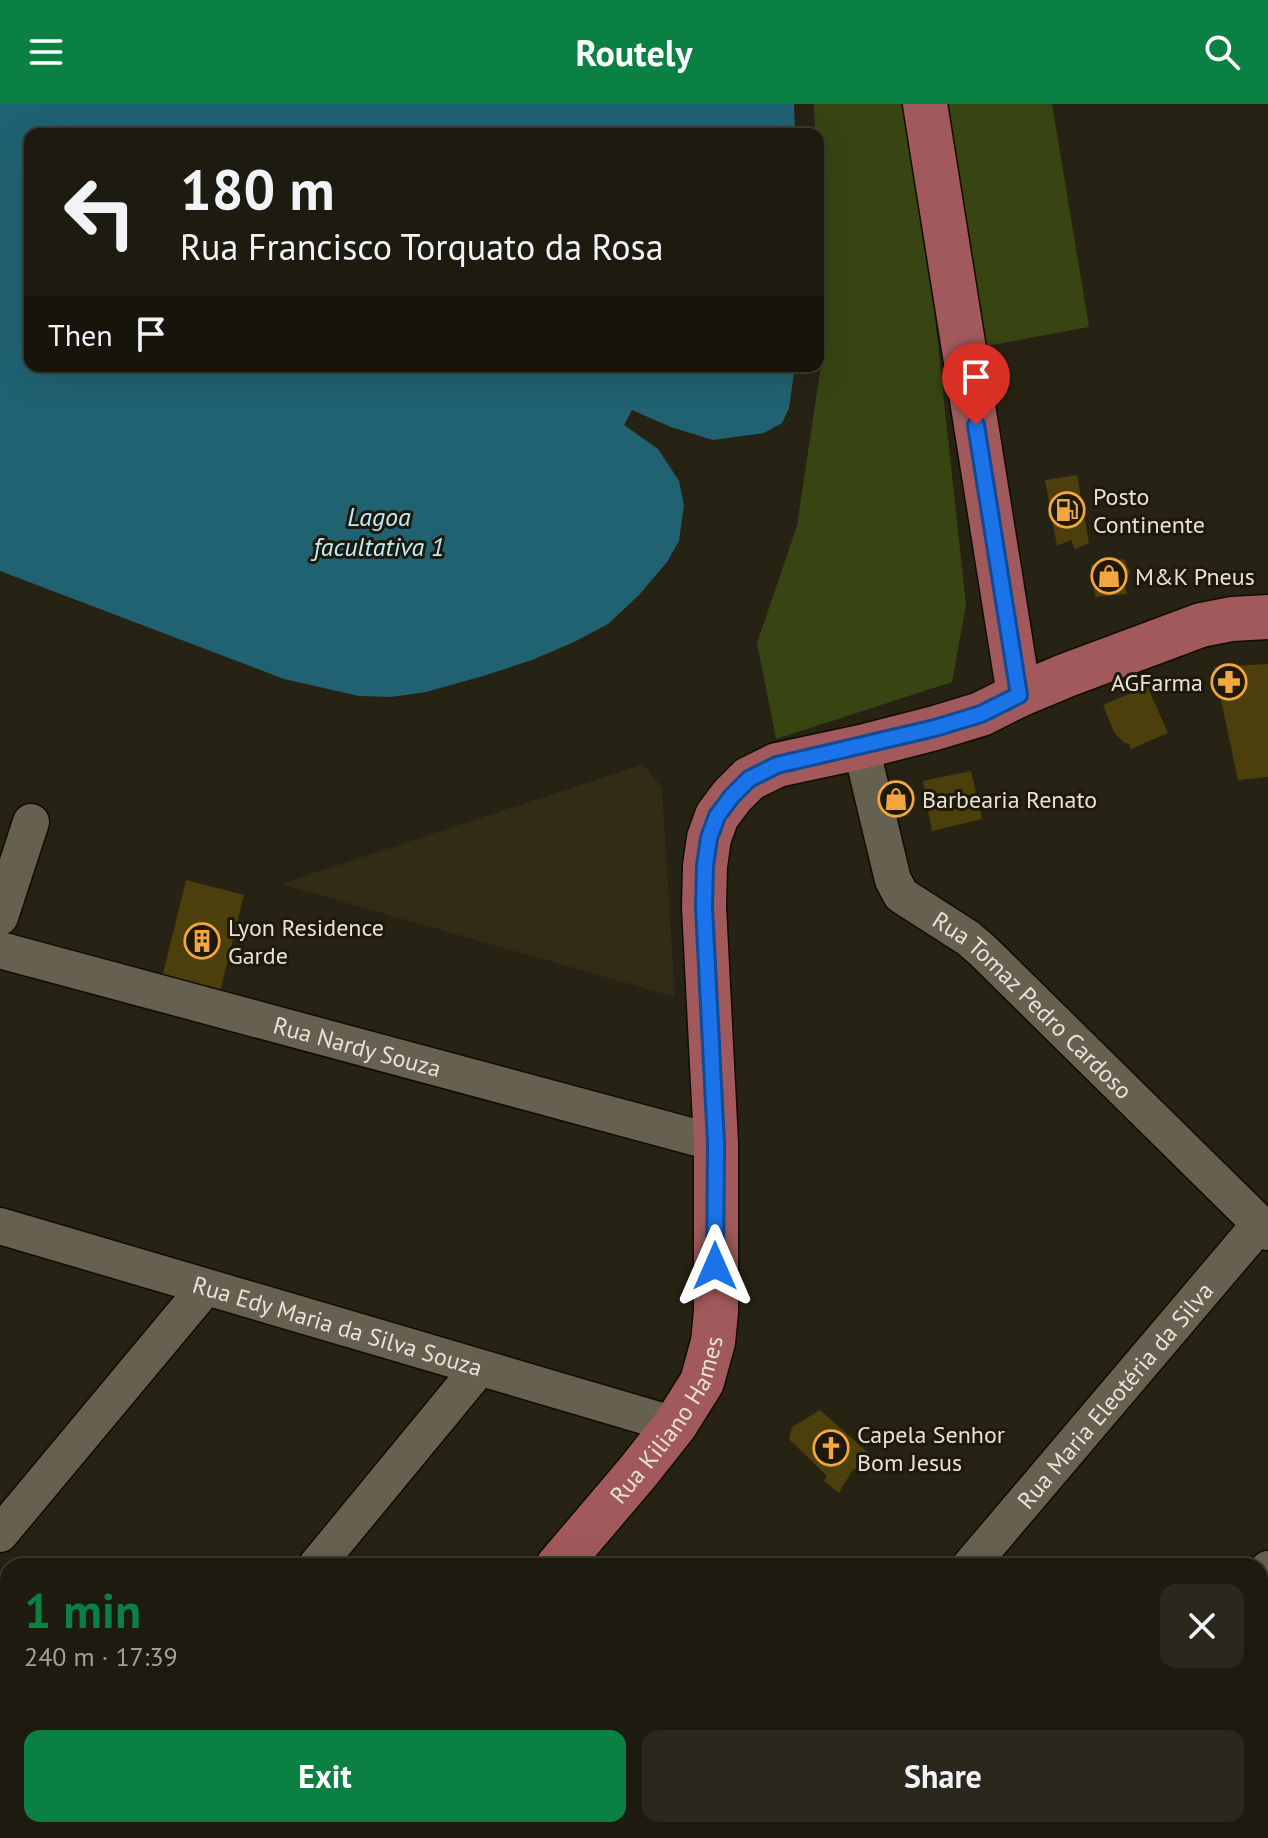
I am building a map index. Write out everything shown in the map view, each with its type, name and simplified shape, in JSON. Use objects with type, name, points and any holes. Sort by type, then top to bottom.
[{"type":"main road","points":[[925,104],[1019,695]]},
{"type":"main road","name":"Rua Kiliano Hames","points":[[565,1558],[675,1425],[702,1382],[713,1342],[716,1312],[716,1143],[704,907],[709,838],[717,816],[749,779],[777,765],[861,747],[981,714],[1019,695],[1201,625],[1268,617]]},
{"type":"street","name":"Rua Tomaz Pedro Cardoso","points":[[861,747],[893,880],[901,895],[983,951],[1264,1228]]},
{"type":"street","points":[[0,917],[31,822]]},
{"type":"street","name":"Rua Nardy Souza","points":[[0,950],[716,1143]]},
{"type":"street","name":"Rua Edy Maria da Silva Souza","points":[[0,1226],[675,1425]]},
{"type":"street","name":"Rua Maria Eleotéria da Silva","points":[[977,1558],[1264,1228]]},
{"type":"street","points":[[0,1534],[205,1288]]},
{"type":"street","points":[[323,1558],[479,1368]]},
{"type":"shaded area","points":[[643,764],[662,788],[675,997],[281,884]]},
{"type":"green space","points":[[814,104],[912,104],[966,605],[952,682],[776,739],[757,643],[797,526],[820,372],[824,372],[824,128],[815,128]]},
{"type":"green space","points":[[946,104],[1052,104],[1089,327],[987,346]]},
{"type":"water","name":"Lagoa facultativa 1","points":[[0,104],[794,104],[795,128],[24,128],[24,372],[794,372],[789,408],[782,423],[764,433],[713,440],[632,410],[624,425],[658,449],[679,481],[684,505],[679,541],[667,562],[639,595],[608,624],[532,660],[426,692],[391,697],[359,696],[284,679],[0,571]]},
{"type":"building","name":"Posto Continente","points":[[1077,475],[1089,543],[1075,549],[1071,540],[1057,546],[1045,480]]},
{"type":"building","name":"M&K Pneus","points":[[1124,559],[1130,573],[1123,579],[1127,594],[1095,597],[1091,565]]},
{"type":"building","points":[[1268,664],[1268,777],[1238,780],[1214,667]]},
{"type":"building","points":[[1147,686],[1168,733],[1131,749],[1114,732],[1103,705]]},
{"type":"building","points":[[971,771],[982,819],[932,831],[923,781]]},
{"type":"building","name":"Barbearia Renato","points":[[906,782],[911,810],[886,816],[880,787]]},
{"type":"building","name":"Lyon Residence Garde","points":[[186,880],[244,895],[218,1000],[160,986]]},
{"type":"building","name":"Capela Senhor Bom Jesus","points":[[820,1410],[874,1458],[852,1471],[839,1493],[824,1481],[827,1476],[789,1439],[792,1427]]},
{"type":"place","name":"Posto Continente","points":[[1067,510]]},
{"type":"place","name":"M&K Pneus","points":[[1109,576]]},
{"type":"place","name":"AGFarma","points":[[1229,682]]},
{"type":"place","name":"Barbearia Renato","points":[[896,799]]},
{"type":"place","name":"Lyon Residence Garde","points":[[202,941]]},
{"type":"place","name":"Capela Senhor Bom Jesus","points":[[831,1448]]},
{"type":"route","points":[[715,1266],[716,1143],[704,907],[709,838],[717,816],[732,796],[749,779],[777,765],[935,728],[981,714],[1019,695],[976,425]]}]
